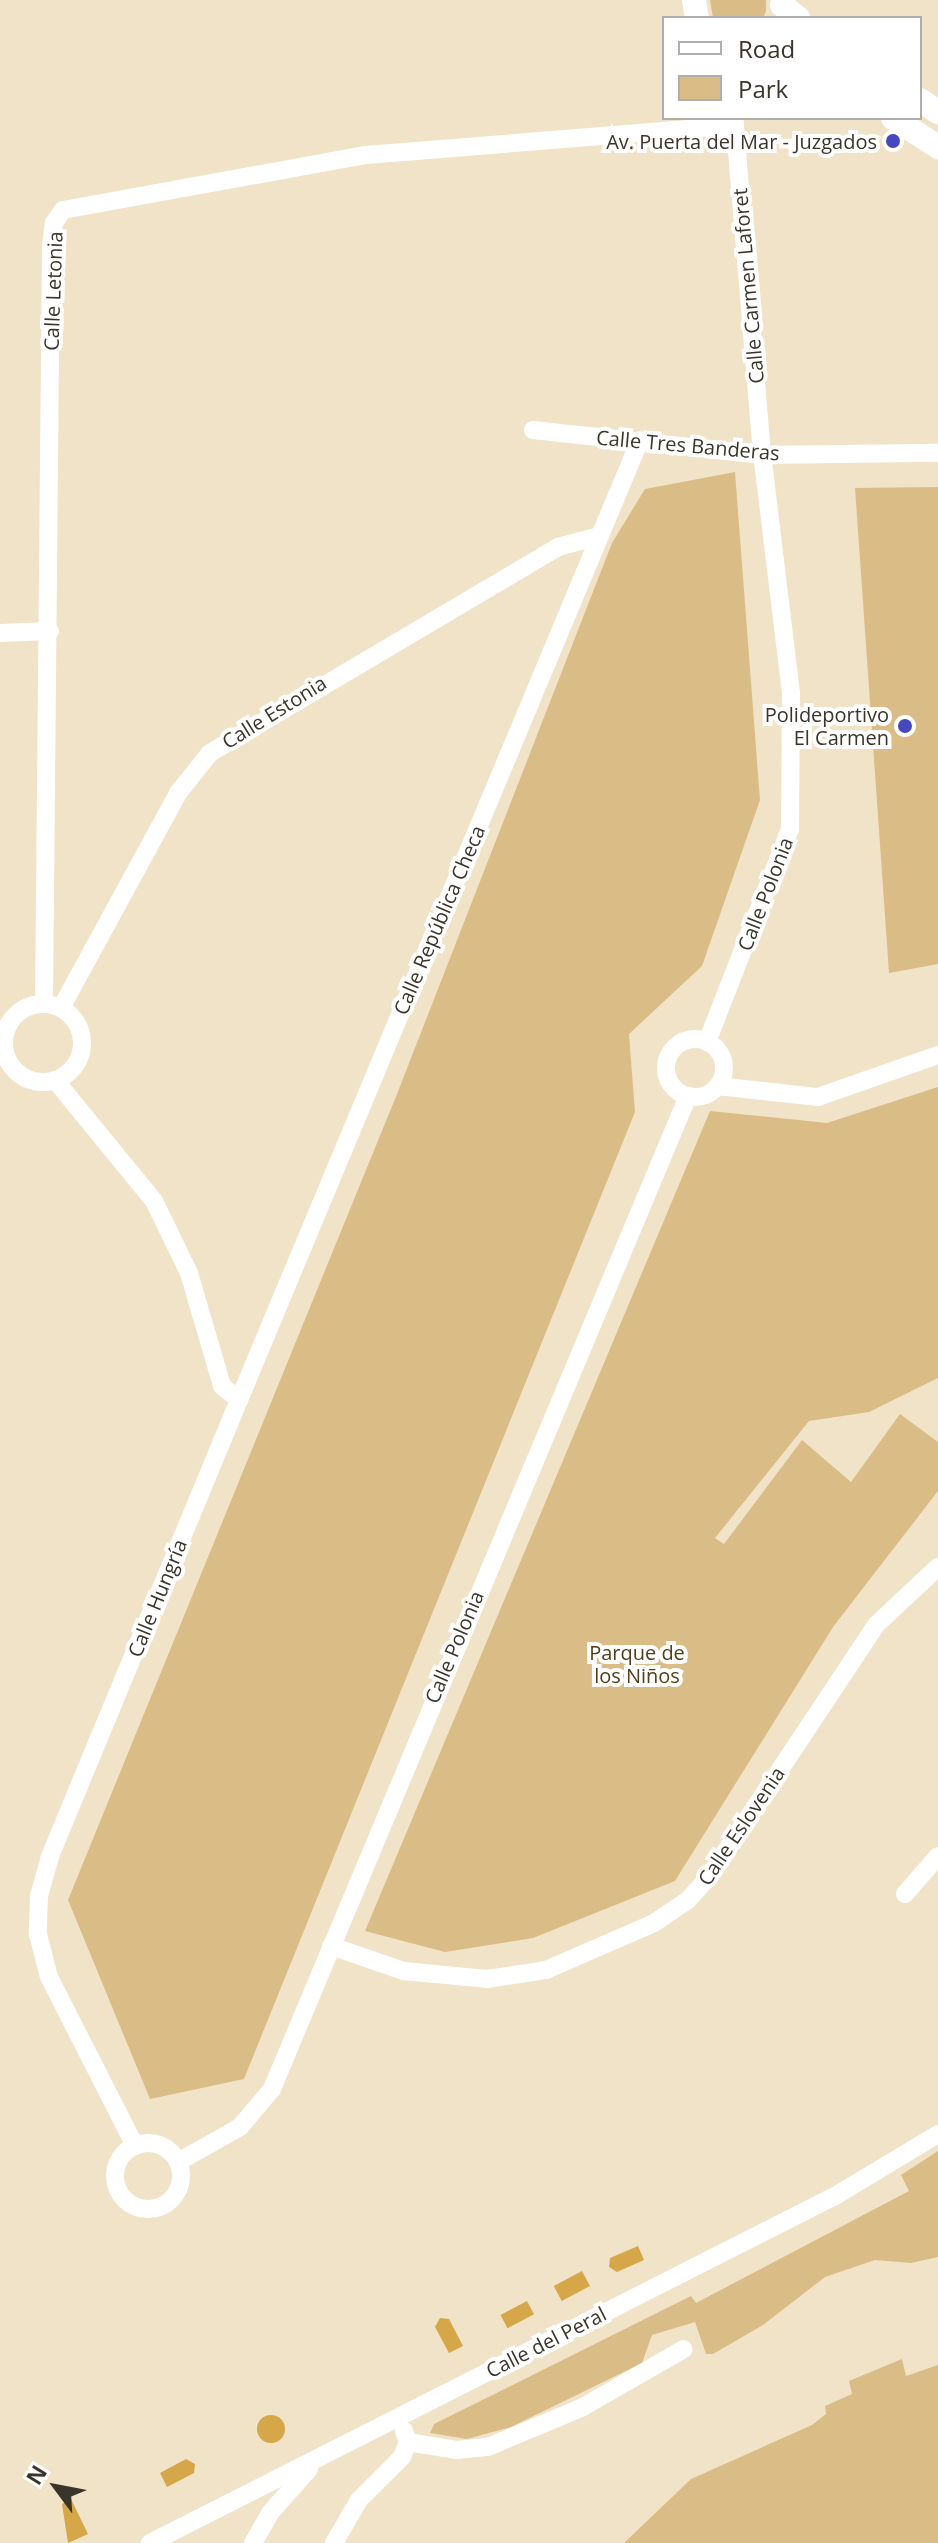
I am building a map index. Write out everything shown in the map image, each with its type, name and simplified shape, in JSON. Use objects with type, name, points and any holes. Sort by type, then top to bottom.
[{"type":"main road","points":[[896,120],[938,147]]},
{"type":"street","name":"Calle Carmen Laforet","points":[[734,122],[762,455]]},
{"type":"street","name":"Calle Letonia","points":[[52,1006],[51,246],[54,223],[63,210],[366,155],[734,122]]},
{"type":"street","name":"Calle Tres Banderas","points":[[533,430],[762,455],[938,453]]},
{"type":"street","name":"Calle República Checa","points":[[239,1400],[640,440]]},
{"type":"street","name":"Calle Polonia","points":[[707,1042],[790,829],[791,693],[762,455]]},
{"type":"street","name":"Calle Estonia","points":[[52,1006],[178,793],[210,753],[558,547],[599,536]]},
{"type":"street","points":[[0,633],[50,631]]},
{"type":"street","points":[[31,1005],[52,1006],[79,1027],[82,1040],[76,1065],[55,1080],[30,1081],[19,1075],[5,1055],[2,1043],[11,1020],[31,1005]]},
{"type":"street","points":[[718,1086],[723,1061],[707,1042],[680,1043],[668,1058],[667,1077],[688,1096],[704,1095],[718,1086],[818,1097],[938,1055]]},
{"type":"street","points":[[55,1080],[161,1212],[189,1273],[222,1386],[239,1400]]},
{"type":"street","name":"Calle Polonia","points":[[178,2162],[240,2127],[264,2103],[688,1096]]},
{"type":"street","name":"Calle Hungría","points":[[135,2146],[49,1977],[38,1934],[39,1896],[50,1857],[239,1400]]},
{"type":"street","name":"Calle Eslovenia","points":[[331,1946],[403,1971],[487,1979],[546,1970],[654,1923],[687,1901],[708,1878],[876,1625],[938,1567]]},
{"type":"street","points":[[905,1894],[938,1856]]},
{"type":"street","name":"Calle del Peral","points":[[150,2543],[835,2196],[938,2134]]},
{"type":"street","points":[[135,2146],[165,2146],[178,2162],[179,2184],[166,2204],[134,2206],[122,2197],[115,2178],[116,2163],[135,2146]]},
{"type":"street","points":[[408,2442],[457,2450],[488,2447],[583,2407],[684,2349]]},
{"type":"street","points":[[397,2418],[408,2442]]},
{"type":"street","points":[[334,2543],[359,2500],[390,2472],[408,2442]]},
{"type":"street","points":[[256,2536],[317,2461]]},
{"type":"street","points":[[247,2495],[256,2536]]},
{"type":"green space","points":[[710,0],[766,0],[764,16],[713,16]]},
{"type":"green space","points":[[735,472],[760,800],[702,966],[629,1034],[635,1112],[244,2079],[150,2099],[68,1900],[397,1094],[612,543],[645,489]]},
{"type":"green space","name":"Polideportivo El Carmen","points":[[938,487],[938,964],[889,973],[855,488]]},
{"type":"green space","name":"Parque de los Niños","points":[[938,1087],[938,1378],[869,1412],[809,1421],[715,1538],[724,1544],[802,1440],[851,1482],[900,1414],[938,1442],[938,1491],[833,1627],[675,1881],[533,1938],[445,1952],[365,1931],[710,1111],[827,1123]]},
{"type":"green space","points":[[938,2151],[938,2257],[911,2263],[875,2260],[825,2277],[763,2325],[713,2354],[706,2354],[695,2322],[652,2335],[642,2363],[511,2427],[467,2439],[430,2433],[434,2424],[691,2296],[696,2303],[909,2191],[901,2175]]},
{"type":"green space","points":[[902,2359],[906,2376],[938,2365],[938,2543],[624,2543],[691,2479],[812,2425],[826,2414],[825,2406],[852,2394],[849,2381]]},
{"type":"shaded area","points":[[638,2246],[644,2260],[617,2272],[609,2267],[610,2258]]},
{"type":"shaded area","points":[[582,2271],[590,2286],[562,2301],[554,2286]]},
{"type":"shaded area","points":[[527,2301],[534,2314],[508,2328],[501,2315]]},
{"type":"shaded area","points":[[440,2318],[449,2319],[463,2346],[449,2353],[435,2327]]},
{"type":"shaded area","points":[[271,2415],[281,2419],[285,2429],[281,2439],[271,2443],[261,2439],[257,2429],[261,2419]]},
{"type":"shaded area","points":[[186,2459],[195,2464],[194,2473],[167,2487],[160,2473]]},
{"type":"shaded area","points":[[71,2499],[88,2534],[68,2543],[62,2504]]},
{"type":"place","name":"Av. Puerta del Mar - Juzgados","points":[[893,141]]},
{"type":"place","name":"Polideportivo El Carmen","points":[[905,726]]}]
